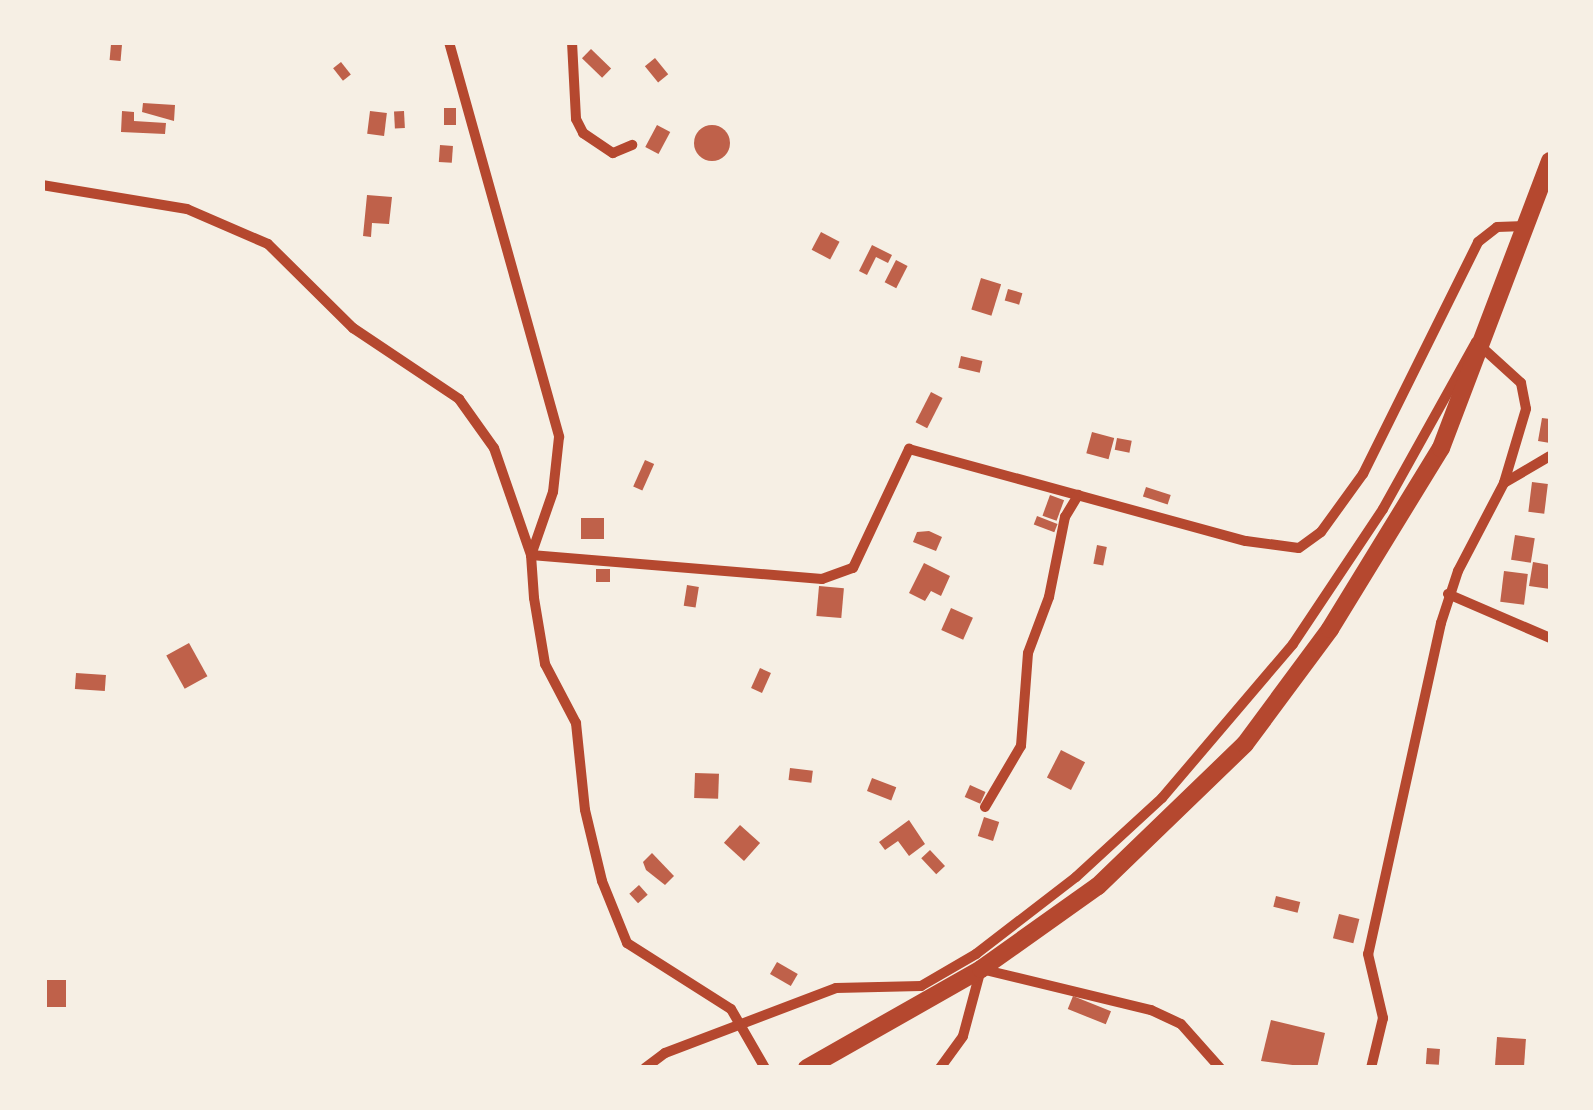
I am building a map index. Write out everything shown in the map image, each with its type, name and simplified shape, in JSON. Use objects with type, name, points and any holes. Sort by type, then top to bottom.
[{"type":"main road","points":[[807,1068],[980,969],[1098,886],[1245,744],[1330,630],[1441,448],[1484,344],[1550,160]]},
{"type":"street","points":[[449,42],[560,437],[554,492],[532,556]]},
{"type":"street","points":[[572,42],[576,119],[583,133],[613,152],[632,145]]},
{"type":"street","points":[[42,185],[187,209],[268,244],[353,328],[459,398],[494,448],[532,556],[545,664],[576,723],[591,845],[620,930],[627,943],[707,990],[741,1023],[765,1068]]},
{"type":"street","points":[[532,556],[822,579],[847,576],[909,449],[1246,541],[1299,548],[1320,532],[1363,474],[1478,242],[1496,227],[1525,226]]},
{"type":"street","points":[[645,1068],[741,1023],[836,988],[921,986],[1037,910],[1162,798],[1293,644],[1383,509],[1472,345],[1484,344],[1526,391],[1504,483],[1448,594],[1368,954],[1384,1018],[1371,1068]]},
{"type":"street","points":[[1504,483],[1550,456]]},
{"type":"street","points":[[985,807],[1021,746],[1028,653],[1049,597],[1065,516],[1078,495]]},
{"type":"street","points":[[1448,594],[1550,638]]},
{"type":"street","points":[[940,1068],[963,1036],[980,969],[1152,1010],[1181,1024],[1220,1068]]},
{"type":"building","points":[[111,44],[122,45],[121,61],[110,60]]},
{"type":"building","points":[[591,49],[611,68],[602,78],[582,58]]},
{"type":"building","points":[[655,58],[668,74],[658,83],[645,66]]},
{"type":"building","points":[[341,62],[351,75],[343,81],[333,68]]},
{"type":"building","points":[[143,103],[175,105],[174,121],[142,112]]},
{"type":"building","points":[[444,108],[456,108],[456,125],[444,125]]},
{"type":"building","points":[[122,111],[134,112],[134,121],[166,123],[165,134],[121,132]]},
{"type":"building","points":[[370,111],[387,113],[384,136],[367,134]]},
{"type":"building","points":[[404,111],[405,128],[395,129],[394,112]]},
{"type":"building","points":[[657,125],[670,132],[659,154],[645,147]]},
{"type":"building","points":[[712,125],[725,130],[730,143],[725,156],[712,161],[699,156],[694,143],[699,130]]},
{"type":"building","points":[[440,145],[453,146],[452,163],[439,162]]},
{"type":"building","points":[[367,195],[392,197],[389,224],[372,223],[371,237],[363,236]]},
{"type":"building","points":[[821,232],[840,242],[830,260],[812,250]]},
{"type":"building","points":[[872,245],[892,255],[888,263],[876,257],[867,275],[859,271]]},
{"type":"building","points":[[896,260],[908,266],[896,288],[885,282]]},
{"type":"building","points":[[981,278],[1001,284],[991,316],[971,310]]},
{"type":"building","points":[[1008,289],[1022,293],[1019,305],[1005,301]]},
{"type":"building","points":[[961,356],[982,361],[980,373],[958,368]]},
{"type":"building","points":[[931,392],[943,398],[927,428],[916,422]]},
{"type":"building","points":[[1542,418],[1550,419],[1550,443],[1538,441]]},
{"type":"building","points":[[1092,432],[1114,438],[1109,459],[1086,453]]},
{"type":"building","points":[[1117,438],[1132,441],[1129,453],[1115,450]]},
{"type":"building","points":[[645,460],[654,464],[642,491],[633,486]]},
{"type":"building","points":[[1532,482],[1548,484],[1544,514],[1528,512]]},
{"type":"building","points":[[1146,487],[1171,495],[1168,505],[1143,497]]},
{"type":"building","points":[[1050,495],[1064,500],[1057,521],[1042,516]]},
{"type":"building","points":[[1037,516],[1058,524],[1054,532],[1034,524]]},
{"type":"building","points":[[581,518],[604,518],[604,539],[581,539]]},
{"type":"building","points":[[929,531],[942,537],[936,551],[913,542],[917,532]]},
{"type":"building","points":[[1515,535],[1535,538],[1531,563],[1511,560]]},
{"type":"building","points":[[1097,545],[1107,547],[1103,566],[1093,564]]},
{"type":"building","points":[[1533,562],[1550,565],[1550,589],[1529,586]]},
{"type":"building","points":[[924,563],[950,576],[941,596],[931,591],[925,601],[909,593]]},
{"type":"building","points":[[596,569],[610,569],[610,582],[596,582]]},
{"type":"building","points":[[1504,571],[1528,574],[1524,605],[1500,602]]},
{"type":"building","points":[[687,585],[699,587],[696,608],[684,606]]},
{"type":"building","points":[[819,586],[844,588],[841,618],[816,616]]},
{"type":"building","points":[[951,608],[973,618],[963,640],[941,630]]},
{"type":"building","points":[[189,643],[207,676],[185,689],[166,656]]},
{"type":"building","points":[[760,668],[771,673],[762,693],[751,688]]},
{"type":"building","points":[[76,673],[106,675],[105,691],[75,689]]},
{"type":"building","points":[[1061,750],[1085,762],[1071,790],[1047,778]]},
{"type":"building","points":[[790,768],[813,771],[811,783],[789,780]]},
{"type":"building","points":[[695,773],[719,774],[718,799],[694,798]]},
{"type":"building","points":[[872,778],[896,787],[891,800],[867,791]]},
{"type":"building","points":[[970,785],[986,792],[980,804],[965,797]]},
{"type":"building","points":[[984,817],[999,822],[993,841],[978,836]]},
{"type":"building","points":[[909,820],[925,844],[909,856],[898,841],[885,850],[879,842]]},
{"type":"building","points":[[740,825],[760,843],[744,861],[724,843]]},
{"type":"building","points":[[930,850],[945,866],[936,874],[921,858]]},
{"type":"building","points":[[652,853],[674,876],[665,885],[646,870],[643,862]]},
{"type":"building","points":[[639,885],[648,895],[638,903],[629,894]]},
{"type":"building","points":[[1276,896],[1300,902],[1298,913],[1273,907]]},
{"type":"building","points":[[1339,914],[1359,919],[1353,943],[1333,938]]},
{"type":"building","points":[[777,962],[798,974],[791,986],[770,974]]},
{"type":"building","points":[[47,980],[66,980],[66,1007],[47,1007]]},
{"type":"building","points":[[1073,996],[1111,1011],[1106,1024],[1068,1009]]},
{"type":"building","points":[[1271,1020],[1325,1033],[1317,1068],[1261,1061]]},
{"type":"building","points":[[1497,1037],[1526,1039],[1524,1068],[1495,1068]]},
{"type":"building","points":[[1427,1048],[1440,1049],[1439,1065],[1426,1064]]}]
